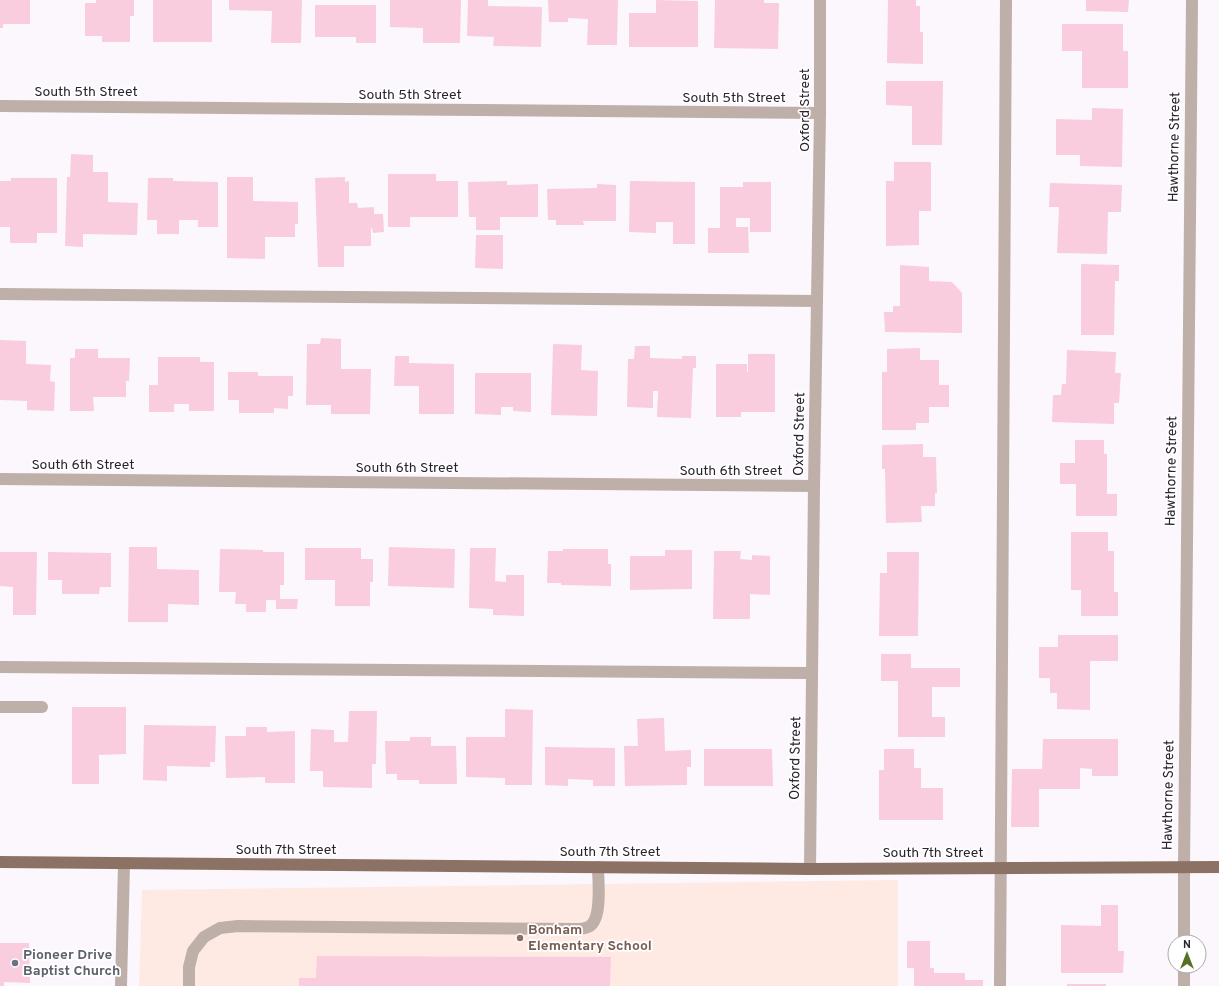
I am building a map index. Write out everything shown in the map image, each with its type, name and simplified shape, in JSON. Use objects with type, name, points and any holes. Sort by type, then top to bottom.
[{"type":"main road","name":"South 7th Street","points":[[0,862],[810,869],[1219,867]]},
{"type":"street","name":"Oxford Street","points":[[810,869],[820,113],[820,0]]},
{"type":"street","points":[[1000,986],[1006,0]]},
{"type":"street","name":"Hawthorne Street","points":[[1184,934],[1192,0]]},
{"type":"street","name":"South 5th Street","points":[[0,106],[820,113]]},
{"type":"street","points":[[0,294],[817,301]]},
{"type":"street","name":"South 6th Street","points":[[0,479],[814,486]]},
{"type":"street","points":[[0,667],[812,673]]},
{"type":"street","points":[[0,707],[42,707]]},
{"type":"street","points":[[121,986],[124,864]]},
{"type":"street","points":[[189,986],[189,967],[193,951],[204,937],[220,928],[238,926],[575,930],[589,927],[596,920],[598,907],[598,867]]},
{"type":"street","points":[[1184,974],[1184,986]]},
{"type":"shaded area","name":"Bonham Elementary School","points":[[898,880],[898,986],[139,986],[142,890]]},
{"type":"building","points":[[0,0],[30,0],[30,24],[3,24],[3,28],[0,28]]},
{"type":"building","points":[[96,0],[134,0],[134,16],[130,16],[130,42],[102,42],[102,36],[85,36],[85,3],[96,3]]},
{"type":"building","points":[[153,0],[212,0],[212,42],[153,42]]},
{"type":"building","points":[[229,0],[302,0],[301,43],[271,43],[272,11],[229,10]]},
{"type":"building","points":[[390,0],[461,0],[460,43],[423,43],[423,28],[390,27]]},
{"type":"building","points":[[468,0],[488,0],[488,6],[542,7],[541,47],[493,46],[494,37],[467,36]]},
{"type":"building","points":[[548,0],[618,0],[617,45],[587,45],[588,19],[568,18],[568,22],[549,22]]},
{"type":"building","points":[[656,0],[698,1],[698,47],[629,47],[629,13],[656,13]]},
{"type":"building","points":[[715,0],[764,0],[764,3],[779,3],[778,49],[714,48]]},
{"type":"building","points":[[888,0],[916,0],[916,6],[920,6],[920,32],[923,32],[923,64],[887,63]]},
{"type":"building","points":[[1086,0],[1129,0],[1128,12],[1086,11]]},
{"type":"building","points":[[315,5],[376,5],[376,43],[356,43],[356,37],[315,37]]},
{"type":"building","points":[[1062,24],[1123,24],[1123,51],[1128,51],[1128,88],[1082,88],[1082,51],[1062,51]]},
{"type":"building","points":[[886,81],[943,81],[942,145],[912,145],[912,106],[886,105]]},
{"type":"building","points":[[1092,108],[1123,109],[1122,167],[1080,166],[1080,155],[1056,155],[1056,119],[1092,120]]},
{"type":"building","points":[[71,154],[93,155],[93,172],[108,172],[108,202],[138,203],[137,235],[83,234],[83,247],[65,246],[67,177],[70,177]]},
{"type":"building","points":[[894,162],[931,162],[931,211],[919,211],[919,245],[886,246],[886,181],[894,181]]},
{"type":"building","points":[[388,174],[436,174],[436,181],[458,181],[458,217],[410,217],[410,227],[388,227]]},
{"type":"building","points":[[227,177],[253,177],[253,201],[298,202],[298,224],[295,224],[295,237],[265,237],[265,259],[227,258]]},
{"type":"building","points":[[345,177],[345,182],[349,181],[349,203],[357,203],[358,208],[374,207],[374,214],[383,214],[384,232],[373,233],[371,228],[371,246],[344,246],[344,267],[318,267],[315,178]]},
{"type":"building","points":[[11,178],[57,178],[57,233],[37,233],[37,243],[10,243],[10,227],[0,227],[0,181],[11,181]]},
{"type":"building","points":[[148,178],[173,178],[173,181],[218,182],[218,227],[198,227],[198,220],[179,220],[179,234],[157,234],[157,220],[147,220]]},
{"type":"building","points":[[507,181],[507,185],[538,184],[538,217],[500,217],[500,230],[476,230],[476,217],[469,217],[468,182]]},
{"type":"building","points":[[630,181],[695,182],[695,244],[673,244],[673,222],[656,222],[656,233],[629,232]]},
{"type":"building","points":[[743,182],[771,182],[771,232],[750,232],[750,218],[736,218],[736,227],[748,227],[749,253],[708,253],[708,228],[720,228],[720,187],[743,187]]},
{"type":"building","points":[[1050,183],[1122,185],[1121,212],[1108,212],[1107,254],[1057,253],[1059,207],[1049,207]]},
{"type":"building","points":[[597,184],[616,185],[616,221],[583,221],[584,225],[556,225],[556,220],[548,220],[547,189],[597,188]]},
{"type":"building","points":[[476,235],[503,235],[503,269],[475,268]]},
{"type":"building","points":[[1081,264],[1119,265],[1119,281],[1115,281],[1114,335],[1081,335]]},
{"type":"building","points":[[900,265],[929,267],[929,281],[952,282],[962,293],[962,333],[885,332],[884,312],[893,312],[893,306],[900,306]]},
{"type":"building","points":[[321,338],[341,339],[341,369],[371,369],[370,414],[331,414],[331,405],[306,405],[307,344],[320,344]]},
{"type":"building","points":[[0,340],[26,341],[26,364],[51,365],[50,381],[55,382],[54,411],[27,410],[27,401],[0,400]]},
{"type":"building","points":[[553,344],[582,345],[581,370],[598,371],[597,416],[551,415]]},
{"type":"building","points":[[635,346],[650,346],[650,358],[682,359],[682,356],[696,356],[696,368],[693,368],[691,418],[657,417],[658,391],[653,391],[653,408],[627,407],[628,359],[634,359]]},
{"type":"building","points":[[920,348],[920,360],[939,360],[939,385],[949,385],[949,407],[929,407],[929,423],[916,423],[916,430],[882,430],[882,372],[887,372],[887,349]]},
{"type":"building","points":[[75,349],[98,349],[98,358],[130,358],[129,381],[126,381],[126,397],[93,397],[94,411],[70,411],[70,358],[75,358]]},
{"type":"building","points":[[1067,350],[1116,352],[1115,373],[1121,373],[1119,403],[1114,403],[1114,424],[1052,422],[1053,395],[1061,395],[1062,384],[1066,384]]},
{"type":"building","points":[[748,354],[775,354],[775,412],[741,412],[741,417],[716,417],[716,364],[747,364],[748,372]]},
{"type":"building","points":[[395,356],[409,356],[409,363],[454,364],[454,414],[419,414],[419,386],[394,386]]},
{"type":"building","points":[[158,357],[200,357],[200,362],[214,362],[214,411],[189,411],[189,404],[174,404],[174,412],[149,412],[149,385],[158,385]]},
{"type":"building","points":[[228,372],[258,372],[258,376],[293,376],[293,396],[288,396],[288,409],[274,408],[274,413],[239,413],[239,400],[228,400]]},
{"type":"building","points":[[475,373],[531,373],[531,412],[513,411],[513,407],[501,407],[501,415],[475,414]]},
{"type":"building","points":[[1075,440],[1104,440],[1104,454],[1107,454],[1107,494],[1117,494],[1117,516],[1076,516],[1076,484],[1060,484],[1060,463],[1075,463]]},
{"type":"building","points":[[923,444],[923,457],[936,457],[937,493],[935,493],[935,506],[921,506],[922,522],[886,523],[885,469],[882,469],[882,445]]},
{"type":"building","points":[[1071,532],[1108,532],[1108,551],[1114,551],[1114,592],[1118,592],[1118,616],[1081,616],[1081,590],[1071,590]]},
{"type":"building","points":[[129,547],[157,547],[157,569],[199,570],[199,605],[168,604],[168,622],[128,622]]},
{"type":"building","points":[[389,547],[455,549],[454,588],[388,586]]},
{"type":"building","points":[[305,548],[361,548],[361,559],[373,559],[373,582],[370,582],[370,606],[335,606],[335,580],[305,580]]},
{"type":"building","points":[[470,548],[496,548],[495,581],[506,582],[506,575],[524,575],[524,616],[493,615],[493,609],[469,608]]},
{"type":"building","points":[[220,549],[284,552],[284,585],[280,585],[280,599],[298,599],[297,609],[276,609],[276,600],[266,600],[266,612],[246,612],[246,604],[235,604],[236,592],[219,592]]},
{"type":"building","points":[[563,549],[608,549],[608,564],[611,564],[611,586],[561,585],[561,583],[547,583],[548,551],[563,551]]},
{"type":"building","points":[[665,550],[692,550],[692,589],[630,590],[630,556],[665,556]]},
{"type":"building","points":[[714,551],[741,551],[740,559],[752,560],[752,555],[770,556],[770,595],[750,594],[750,619],[713,619]]},
{"type":"building","points":[[0,552],[37,552],[36,615],[13,615],[13,587],[0,586]]},
{"type":"building","points":[[48,552],[111,553],[111,587],[100,587],[99,594],[62,594],[62,580],[48,580]]},
{"type":"building","points":[[887,552],[919,552],[918,636],[879,636],[880,573],[887,573]]},
{"type":"building","points":[[1058,635],[1118,635],[1118,661],[1090,661],[1090,710],[1057,709],[1057,693],[1050,693],[1050,678],[1039,678],[1039,647],[1058,647]]},
{"type":"building","points":[[881,654],[911,654],[911,668],[960,668],[960,687],[932,687],[932,717],[945,717],[945,737],[898,737],[898,681],[881,681]]},
{"type":"building","points":[[72,707],[126,707],[126,754],[99,755],[99,784],[72,784]]},
{"type":"building","points":[[505,709],[533,710],[532,785],[505,785],[505,778],[466,777],[466,737],[505,737]]},
{"type":"building","points":[[349,711],[377,711],[376,764],[372,764],[372,788],[323,787],[323,771],[310,771],[311,729],[334,730],[334,742],[348,742]]},
{"type":"building","points":[[664,718],[665,751],[691,750],[691,767],[687,767],[687,785],[625,786],[624,746],[638,746],[637,719]]},
{"type":"building","points":[[144,725],[216,726],[215,762],[210,762],[210,767],[167,766],[167,781],[143,780]]},
{"type":"building","points":[[246,727],[267,727],[267,732],[295,731],[295,783],[265,783],[265,777],[226,778],[225,736],[246,736]]},
{"type":"building","points":[[410,737],[431,737],[431,746],[456,746],[457,784],[419,784],[419,780],[397,780],[397,774],[386,774],[385,741],[410,741]]},
{"type":"building","points":[[1043,739],[1118,739],[1118,776],[1092,776],[1092,769],[1080,768],[1080,789],[1039,789],[1039,827],[1011,827],[1012,769],[1042,769]]},
{"type":"building","points":[[545,747],[615,748],[615,786],[593,786],[593,780],[568,779],[568,786],[545,785]]},
{"type":"building","points":[[704,749],[772,749],[773,786],[704,786]]},
{"type":"building","points":[[884,749],[914,749],[914,768],[921,768],[921,788],[943,788],[943,820],[879,820],[879,770],[884,770]]},
{"type":"building","points":[[1101,905],[1118,905],[1118,951],[1124,951],[1123,973],[1061,973],[1061,925],[1101,926]]},
{"type":"building","points":[[907,941],[930,941],[930,968],[934,968],[934,973],[965,973],[965,980],[983,980],[983,986],[914,986],[914,968],[907,968]]},
{"type":"building","name":"Pioneer Drive Baptist Church","points":[[0,943],[29,943],[30,983],[4,982],[4,986],[0,986]]},
{"type":"building","points":[[317,956],[611,957],[610,986],[299,986],[299,978],[316,978]]},
{"type":"building","points":[[1067,984],[1106,984],[1106,986],[1067,986]]},
{"type":"place","name":"Bonham Elementary School","points":[[520,938]]},
{"type":"place","name":"Pioneer Drive Baptist Church","points":[[15,963]]}]
